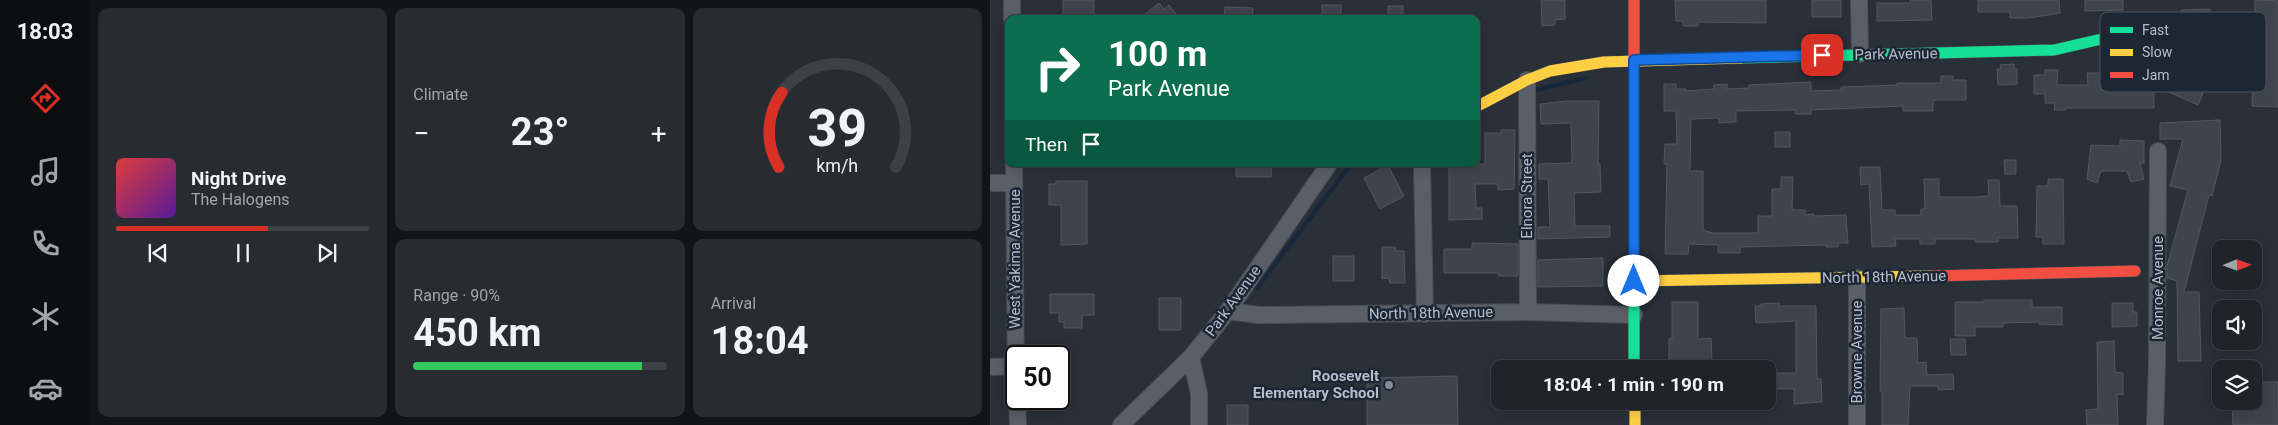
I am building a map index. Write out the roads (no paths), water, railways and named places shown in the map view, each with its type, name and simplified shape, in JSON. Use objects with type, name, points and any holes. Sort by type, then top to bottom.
[{"type":"street","points":[[1012,0],[1012,15]]},
{"type":"street","points":[[1634,0],[1634,360]]},
{"type":"street","points":[[1859,0],[1860,54]]},
{"type":"street","name":"Park Avenue","points":[[1480,106],[1527,88],[1550,71],[1580,65],[1634,60],[2054,50],[2100,40]]},
{"type":"street","name":"Elnora Street","points":[[1527,88],[1528,312]]},
{"type":"street","name":"Monroe Avenue","points":[[2155,425],[2158,151]]},
{"type":"street","name":"West Yakima Avenue","points":[[1014,167],[1015,345]]},
{"type":"street","name":"Park Avenue","points":[[1121,425],[1192,357],[1228,312],[1327,167]]},
{"type":"street","points":[[1422,167],[1424,314]]},
{"type":"street","points":[[990,184],[1014,183]]},
{"type":"street","name":"North 18th Avenue","points":[[1634,281],[2135,271]]},
{"type":"street","name":"Browne Avenue","points":[[1857,278],[1857,425]]},
{"type":"street","name":"North 18th Avenue","points":[[1228,312],[1259,315],[1528,312],[1634,315]]},
{"type":"street","points":[[1192,357],[1199,394],[1199,425]]},
{"type":"street","points":[[990,367],[1005,366]]},
{"type":"street","points":[[1017,410],[1018,425]]},
{"type":"street","points":[[1635,410],[1635,425]]},
{"type":"waterway","points":[[1532,91],[1586,78]]},
{"type":"waterway","points":[[1257,288],[1349,167]]},
{"type":"place","name":"Roosevelt Elementary School","points":[[1389,385]]}]
